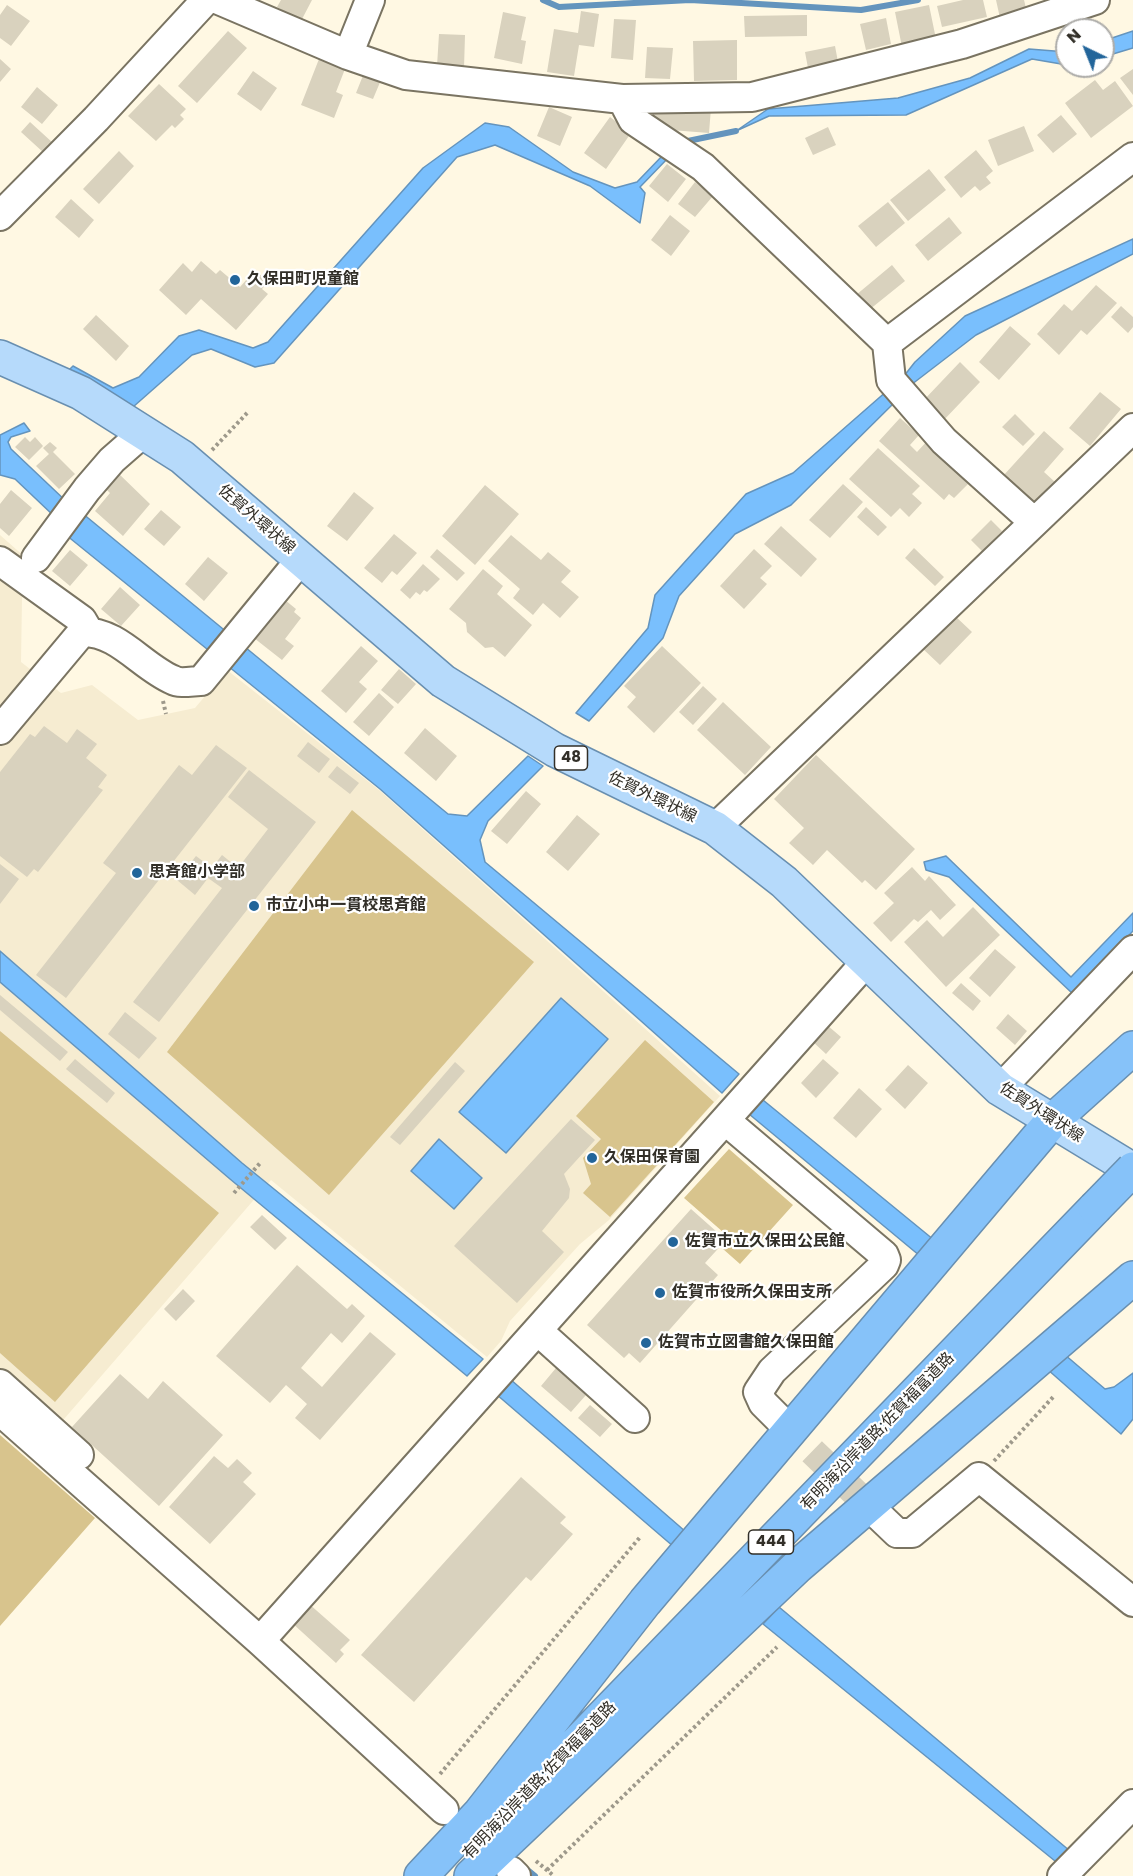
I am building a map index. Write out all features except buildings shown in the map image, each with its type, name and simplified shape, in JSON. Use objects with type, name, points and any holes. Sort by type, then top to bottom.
[{"type":"highway","points":[[421,1876],[480,1813],[645,1602],[1052,1121],[1133,1048]]},
{"type":"highway","name":"有明海沿岸道路;佐賀福富道路","points":[[448,1876],[1133,1169]]},
{"type":"highway","points":[[471,1876],[798,1566],[1133,1278]]},
{"type":"main road","name":"佐賀外環状線","points":[[0,357],[81,393],[196,468],[443,681],[555,750],[715,828],[784,882],[1000,1089],[1133,1169]]},
{"type":"street","points":[[0,216],[96,119],[206,0]]},
{"type":"street","points":[[219,0],[348,55],[406,75],[622,99],[752,97],[962,44],[1090,1]]},
{"type":"street","points":[[348,55],[370,0]]},
{"type":"street","points":[[622,99],[633,120],[703,167],[887,343],[891,381],[944,441],[1034,522]]},
{"type":"street","points":[[887,343],[1133,157]]},
{"type":"street","points":[[715,828],[1133,428]]},
{"type":"street","points":[[36,558],[87,489],[112,460],[144,432]]},
{"type":"street","points":[[0,730],[82,632],[94,632],[126,648],[174,681],[201,681],[301,558]]},
{"type":"street","points":[[0,561],[36,590],[82,620],[89,632]]},
{"type":"street","points":[[1000,1089],[1133,950]]},
{"type":"street","points":[[267,1634],[867,962]]},
{"type":"street","points":[[726,1120],[884,1255],[886,1260],[772,1371],[758,1392],[763,1403],[782,1422]]},
{"type":"street","points":[[538,1331],[635,1418]]},
{"type":"street","points":[[0,1384],[267,1634],[444,1809]]},
{"type":"street","points":[[0,1412],[267,1634]]},
{"type":"street","points":[[875,1512],[897,1533],[912,1533],[979,1477],[1133,1602]]},
{"type":"street","points":[[1062,1876],[1133,1804]]},
{"type":"path","points":[[196,468],[249,411]]},
{"type":"path","points":[[234,1193],[261,1162]]},
{"type":"path","points":[[979,1477],[1054,1396]]},
{"type":"path","points":[[440,1775],[641,1536]]},
{"type":"path","points":[[546,1870],[777,1647]]},
{"type":"path","points":[[519,1867],[546,1870],[554,1876]]},
{"type":"shaded area","name":"市立小中一貫校思斉館","points":[[0,535],[43,573],[22,598],[21,662],[61,693],[92,685],[138,720],[195,708],[227,670],[379,790],[720,1096],[609,1220],[580,1244],[510,1321],[501,1341],[487,1357],[271,1180],[58,1426],[0,1375]]},
{"type":"shaded area","points":[[352,810],[534,962],[329,1195],[167,1052]]},
{"type":"shaded area","points":[[0,1031],[219,1213],[55,1402],[0,1353]]},
{"type":"shaded area","points":[[645,1040],[714,1102],[610,1217],[583,1193],[591,1184],[583,1158],[601,1139],[576,1116]]},
{"type":"shaded area","points":[[729,1149],[793,1205],[740,1264],[723,1249],[731,1239],[684,1198]]},
{"type":"shaded area","points":[[0,1435],[95,1518],[0,1626]]},
{"type":"water","points":[[1133,31],[1133,48],[1115,53],[1115,37]]},
{"type":"water","points":[[1029,49],[1055,51],[1055,63],[1032,59],[906,115],[769,116],[736,131],[768,109],[898,98],[970,78]]},
{"type":"water","points":[[485,123],[509,127],[573,172],[615,188],[637,182],[664,154],[669,157],[640,187],[645,193],[640,223],[590,186],[495,145],[457,157],[274,363],[255,367],[211,349],[192,355],[133,407],[69,370],[73,366],[113,388],[139,377],[179,336],[199,330],[253,348],[268,342],[423,168]]},
{"type":"water","points":[[1133,239],[1133,254],[976,335],[907,388],[900,381],[915,362],[965,316]]},
{"type":"water","points":[[888,390],[896,401],[791,505],[735,534],[679,596],[663,638],[589,721],[576,713],[648,628],[655,595],[746,494],[793,473]]},
{"type":"water","points":[[24,423],[30,431],[11,437],[8,442],[11,449],[68,503],[55,517],[15,479],[0,475],[0,435]]},
{"type":"water","points":[[82,513],[448,814],[467,816],[528,756],[543,766],[488,821],[480,840],[485,862],[739,1074],[722,1093],[380,789],[66,535]]},
{"type":"water","points":[[946,856],[1071,977],[1133,913],[1133,931],[1073,994],[949,877],[926,870],[924,862]]},
{"type":"water","points":[[0,951],[242,1163],[483,1359],[467,1376],[230,1179],[0,982]]},
{"type":"water","points":[[561,998],[608,1039],[506,1153],[459,1112]]},
{"type":"water","points":[[763,1100],[934,1240],[920,1256],[749,1114]]},
{"type":"water","points":[[439,1139],[482,1178],[454,1209],[411,1171]]},
{"type":"water","points":[[1064,1354],[1105,1389],[1114,1387],[1133,1373],[1133,1419],[1121,1434],[1047,1369]]},
{"type":"water","points":[[510,1379],[686,1532],[674,1547],[496,1394]]},
{"type":"water","points":[[779,1607],[1070,1851],[1055,1861],[763,1624]]},
{"type":"waterway","points":[[543,0],[559,7],[690,0],[861,10],[918,0]]},
{"type":"waterway","points":[[683,142],[736,131]]},
{"type":"waterway","points":[[524,1867],[535,1876]]},
{"type":"tunnel","points":[[782,1422],[875,1512]]},
{"type":"place","name":"久保田町児童館","points":[[235,280]]},
{"type":"place","name":"思斉館小学部","points":[[137,873]]},
{"type":"place","name":"市立小中一貫校思斉館","points":[[254,906]]},
{"type":"place","name":"久保田保育園","points":[[592,1158]]},
{"type":"place","name":"佐賀市立久保田公民館","points":[[673,1242]]},
{"type":"place","name":"佐賀市役所久保田支所","points":[[660,1293]]},
{"type":"place","name":"佐賀市立図書館久保田館","points":[[646,1343]]}]
